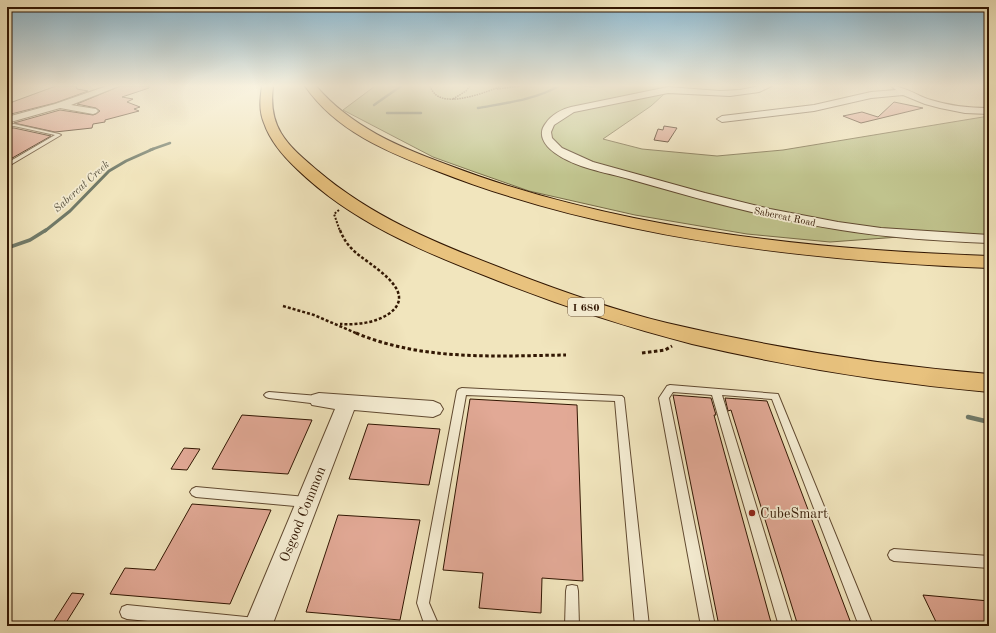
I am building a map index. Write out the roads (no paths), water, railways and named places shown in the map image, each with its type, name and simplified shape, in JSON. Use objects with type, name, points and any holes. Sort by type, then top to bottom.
[{"type":"highway","name":"I 680","points":[[267,116],[276,138],[318,180],[347,203],[399,232],[448,255],[503,276],[587,307],[690,336],[855,368],[951,380],[989,383]]},
{"type":"highway","points":[[340,116],[357,128],[395,148],[444,170],[567,207],[674,230],[804,249],[871,256],[944,261],[989,262]]},
{"type":"street","points":[[7,120],[23,116]]},
{"type":"street","name":"Sabercat Road","points":[[560,116],[551,121],[547,128],[546,136],[551,144],[571,157],[729,204],[818,223],[904,234],[989,239]]},
{"type":"street","points":[[722,119],[751,116]]},
{"type":"street","points":[[319,400],[433,409]]},
{"type":"street","name":"Osgood Common","points":[[260,626],[307,502],[347,403]]},
{"type":"lane","points":[[7,126],[14,125],[59,135],[7,165]]},
{"type":"lane","points":[[708,626],[664,398],[670,388],[775,396],[866,626]]},
{"type":"lane","points":[[432,626],[423,603],[462,391],[619,398],[642,626]]},
{"type":"lane","points":[[716,392],[786,626]]},
{"type":"lane","points":[[268,396],[319,400]]},
{"type":"lane","points":[[196,492],[307,502]]},
{"type":"lane","points":[[894,555],[989,562]]},
{"type":"lane","points":[[572,591],[572,626]]},
{"type":"lane","points":[[127,612],[260,626]]},
{"type":"waterway","name":"Sabercat Creek","points":[[150,150],[170,143]]},
{"type":"waterway","name":"Sabercat Creek","points":[[45,231],[70,211],[109,171],[126,161],[153,149]]},
{"type":"waterway","name":"Sabercat Creek","points":[[7,248],[30,240],[46,230]]},
{"type":"waterway","points":[[968,417],[989,422]]},
{"type":"place","name":"CubeSmart","points":[[752,513]]}]
